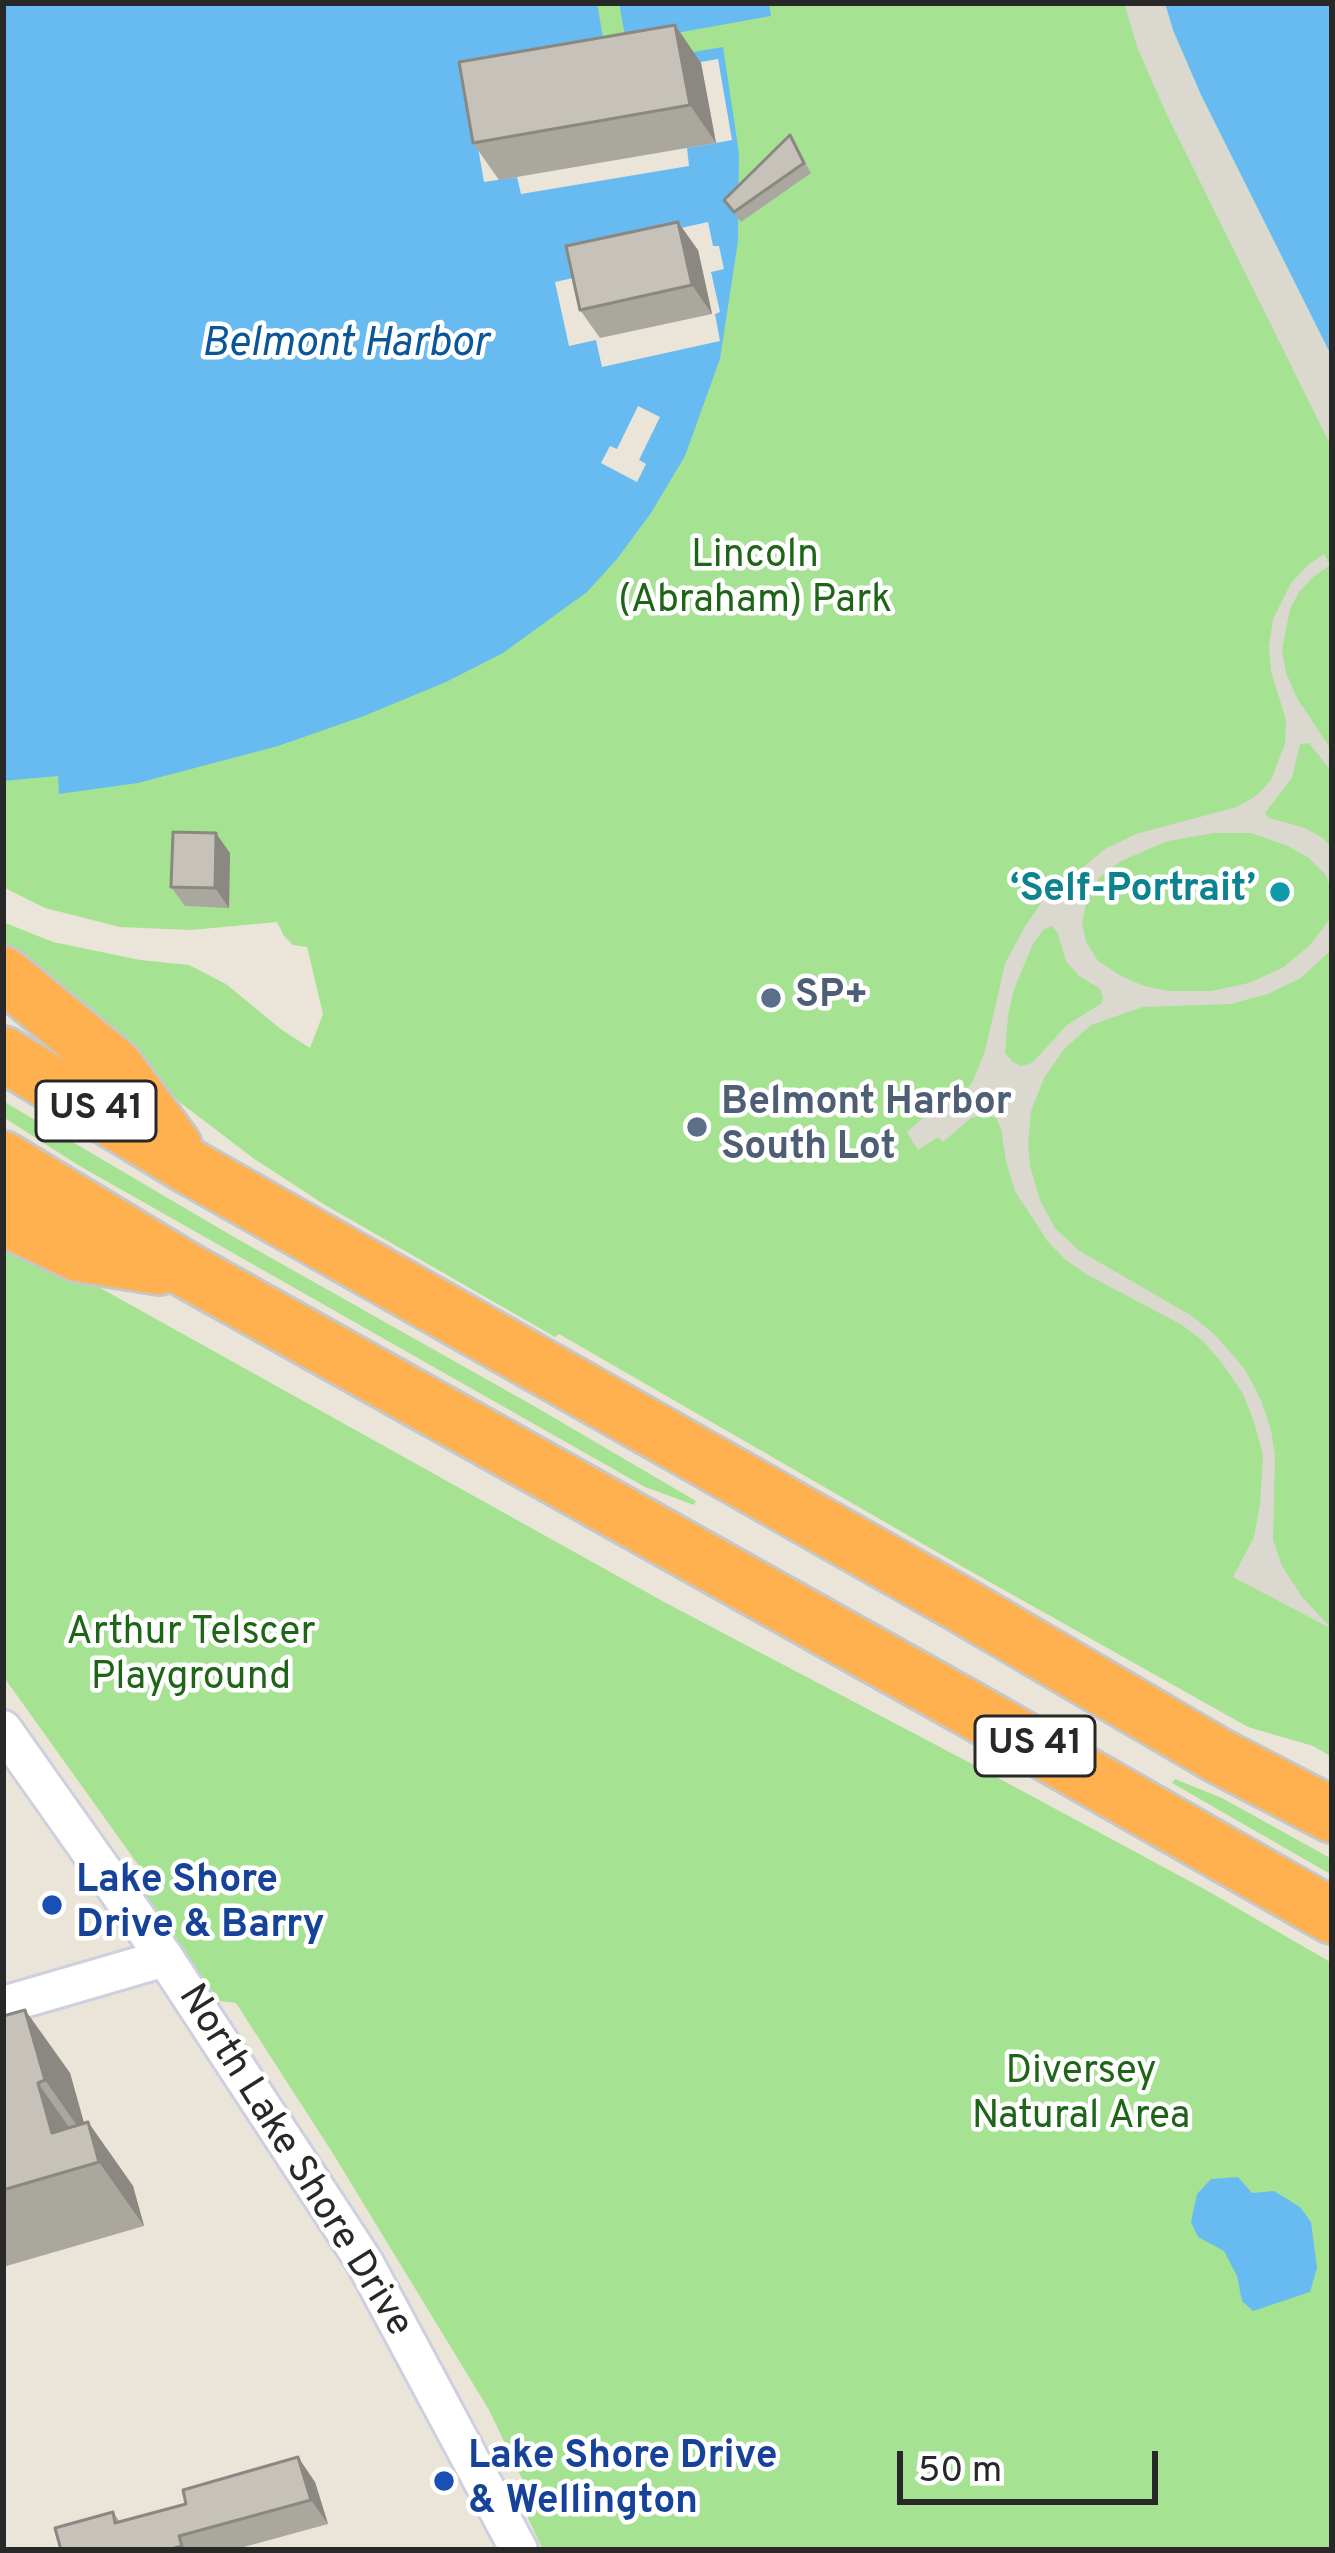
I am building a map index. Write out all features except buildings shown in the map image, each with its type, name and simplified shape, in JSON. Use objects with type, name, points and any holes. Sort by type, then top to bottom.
[{"type":"highway","points":[[3,974],[115,1066],[190,1167]]},
{"type":"highway","name":"US 41","points":[[3,1054],[190,1167],[1217,1755],[1332,1815]]},
{"type":"highway","name":"US 41","points":[[3,1159],[188,1271],[1332,1916]]},
{"type":"highway","points":[[3,1218],[78,1254],[188,1271]]},
{"type":"street","name":"North Lake Shore Drive","points":[[3,1729],[164,1958],[365,2263],[513,2549]]},
{"type":"street","points":[[3,2005],[164,1958]]},
{"type":"green space","name":"Lincoln (Abraham) Park","points":[[3,3],[1165,3],[1201,96],[1332,357],[1332,1757],[1313,1746],[1248,1727],[325,1205],[182,1104],[3,954],[3,922],[53,942],[189,965],[226,984],[310,1048],[323,1014],[307,947],[293,945],[277,922],[191,930],[120,927],[45,908],[3,887]]},
{"type":"green space","points":[[3,1101],[534,1406],[696,1501],[694,1505],[645,1487],[78,1165],[3,1117]]},
{"type":"green space","points":[[3,1241],[95,1285],[666,1603],[1206,1890],[1332,1963],[1332,2550],[543,2550],[526,2514],[536,2508],[489,2410],[332,2152],[236,2003],[220,2001],[202,1978],[131,1874],[139,1866],[3,1676]]},
{"type":"green space","points":[[1175,1779],[1222,1798],[1332,1859],[1332,1875],[1172,1783]]},
{"type":"shaded area","points":[[1124,3],[1165,3],[1201,96],[1332,357],[1332,448],[1166,113]]},
{"type":"shaded area","points":[[1324,554],[1330,565],[1299,592],[1290,609],[1282,650],[1297,698],[1332,751],[1332,772],[1309,743],[1300,744],[1292,778],[1265,813],[1305,828],[1332,848],[1332,892],[1326,875],[1288,846],[1251,833],[1215,833],[1168,841],[1121,861],[1099,878],[1087,898],[1082,923],[1086,942],[1098,961],[1144,986],[1167,991],[1211,991],[1249,983],[1284,967],[1310,945],[1330,919],[1332,907],[1332,949],[1301,978],[1268,994],[1231,1004],[1143,1007],[1091,1025],[1064,1049],[1044,1078],[1031,1111],[1028,1144],[1040,1200],[1055,1228],[1078,1250],[1192,1316],[1244,1368],[1271,1430],[1273,1540],[1282,1566],[1302,1597],[1332,1629],[1233,1577],[1254,1537],[1263,1455],[1243,1394],[1222,1363],[1182,1325],[1086,1274],[1048,1242],[1015,1191],[996,1118],[971,1118],[943,1142],[938,1137],[918,1150],[907,1132],[944,1100],[956,1106],[973,1081],[985,1051],[1005,964],[1043,900],[1105,849],[1136,834],[1237,807],[1271,780],[1285,744],[1286,720],[1271,671],[1273,619],[1291,583]],"holes":[[[1052,926],[1066,961],[1100,989],[1102,1003],[1067,1025],[1032,1063],[1021,1066],[1005,1053],[1014,989],[1043,930]]]},
{"type":"water","name":"Belmont Harbor","points":[[3,3],[597,3],[608,66],[723,47],[739,153],[738,241],[720,359],[685,456],[651,513],[587,592],[503,653],[446,682],[278,746],[138,783],[59,794],[58,776],[3,781]]},
{"type":"water","points":[[619,3],[769,3],[771,16],[626,42]]},
{"type":"water","points":[[1165,3],[1332,3],[1332,357],[1201,95]]},
{"type":"water","points":[[1238,2177],[1252,2193],[1274,2191],[1300,2207],[1311,2222],[1317,2268],[1310,2292],[1253,2311],[1242,2301],[1237,2276],[1224,2251],[1198,2237],[1191,2222],[1197,2194],[1211,2179]]},
{"type":"pier","points":[[718,59],[732,140],[687,148],[689,166],[521,194],[517,177],[484,182],[470,102]]},
{"type":"pier","points":[[708,222],[724,269],[711,272],[720,312],[715,314],[720,341],[602,367],[596,340],[569,346],[555,282],[582,276],[577,251]]},
{"type":"pier","points":[[638,406],[660,417],[639,460],[646,464],[637,482],[601,463],[610,446],[617,449]]},
{"type":"place","name":"‘Self-Portrait’","points":[[1280,892]]},
{"type":"place","name":"SP+","points":[[771,998]]},
{"type":"place","name":"Belmont Harbor South Lot","points":[[697,1127]]},
{"type":"place","name":"Lake Shore Drive & Barry","points":[[52,1905]]},
{"type":"place","name":"Lake Shore Drive & Wellington","points":[[444,2481]]},
{"type":"park label","name":"Arthur Telscer Playground","points":[[191,1658]]},
{"type":"park label","name":"Diversey Natural Area","points":[[1081,2096]]}]
